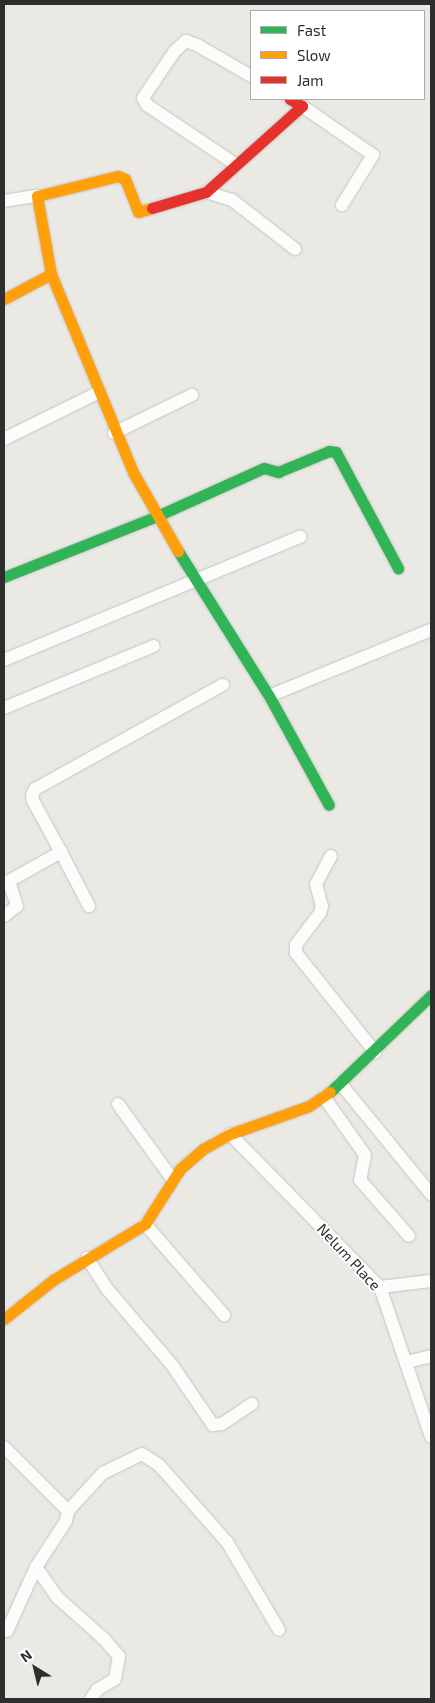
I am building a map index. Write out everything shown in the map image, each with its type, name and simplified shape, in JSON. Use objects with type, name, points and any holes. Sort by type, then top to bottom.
[{"type":"street","points":[[235,164],[147,105],[143,98],[174,52],[186,41],[197,44],[250,75]]},
{"type":"street","points":[[292,100],[372,155],[342,206]]},
{"type":"street","points":[[4,201],[37,196],[118,176],[125,179],[138,212],[206,192],[235,164],[302,106]]},
{"type":"street","points":[[206,192],[232,200],[295,249]]},
{"type":"street","points":[[37,196],[51,274],[114,432],[157,516],[195,581],[269,696],[330,805]]},
{"type":"street","points":[[4,299],[51,274]]},
{"type":"street","points":[[4,439],[99,392]]},
{"type":"street","points":[[114,432],[192,395]]},
{"type":"street","points":[[4,577],[157,516],[264,468],[278,472],[320,453],[336,452],[398,568]]},
{"type":"street","points":[[4,660],[300,537]]},
{"type":"street","points":[[269,696],[431,630]]},
{"type":"street","points":[[4,708],[154,646]]},
{"type":"street","points":[[89,906],[33,801],[32,795],[35,789],[223,685]]},
{"type":"street","points":[[4,916],[17,906],[9,881],[61,852]]},
{"type":"street","points":[[331,856],[316,884],[322,906],[320,913],[296,945],[296,953],[375,1052]]},
{"type":"street","points":[[4,1319],[53,1280],[145,1224],[173,1180],[190,1160],[230,1134],[310,1106],[324,1097],[375,1052],[431,996]]},
{"type":"street","points":[[340,1083],[431,1194]]},
{"type":"street","points":[[324,1097],[365,1155],[360,1180],[409,1236]]},
{"type":"street","points":[[118,1104],[173,1180]]},
{"type":"street","name":"Nelum Place","points":[[230,1134],[380,1287],[431,1436]]},
{"type":"street","points":[[145,1224],[224,1315]]},
{"type":"street","points":[[87,1258],[108,1290],[172,1365],[213,1425],[222,1424],[252,1404]]},
{"type":"street","points":[[380,1287],[431,1281]]},
{"type":"street","points":[[406,1362],[431,1356]]},
{"type":"street","points":[[4,1447],[68,1511]]},
{"type":"street","points":[[8,1631],[36,1566],[66,1520],[68,1511],[103,1473],[142,1454],[160,1465],[227,1542],[280,1630]]},
{"type":"street","points":[[36,1566],[57,1597],[104,1638],[119,1656],[115,1679],[97,1690],[91,1699]]},
{"type":"traffic: fast","points":[[4,577],[157,516],[264,468],[278,472],[329,451],[336,452],[398,568]]},
{"type":"traffic: fast","points":[[178,551],[269,696],[329,805]]},
{"type":"traffic: fast","points":[[330,1092],[431,995]]},
{"type":"traffic: slow","points":[[4,299],[51,274],[37,196],[118,176],[125,179],[138,212],[152,208]]},
{"type":"traffic: slow","points":[[51,274],[134,474],[178,551]]},
{"type":"traffic: slow","points":[[4,1319],[53,1280],[145,1224],[180,1169],[203,1149],[230,1134],[309,1106],[330,1092]]},
{"type":"traffic: jam","points":[[152,208],[206,192],[302,106],[292,100]]}]
